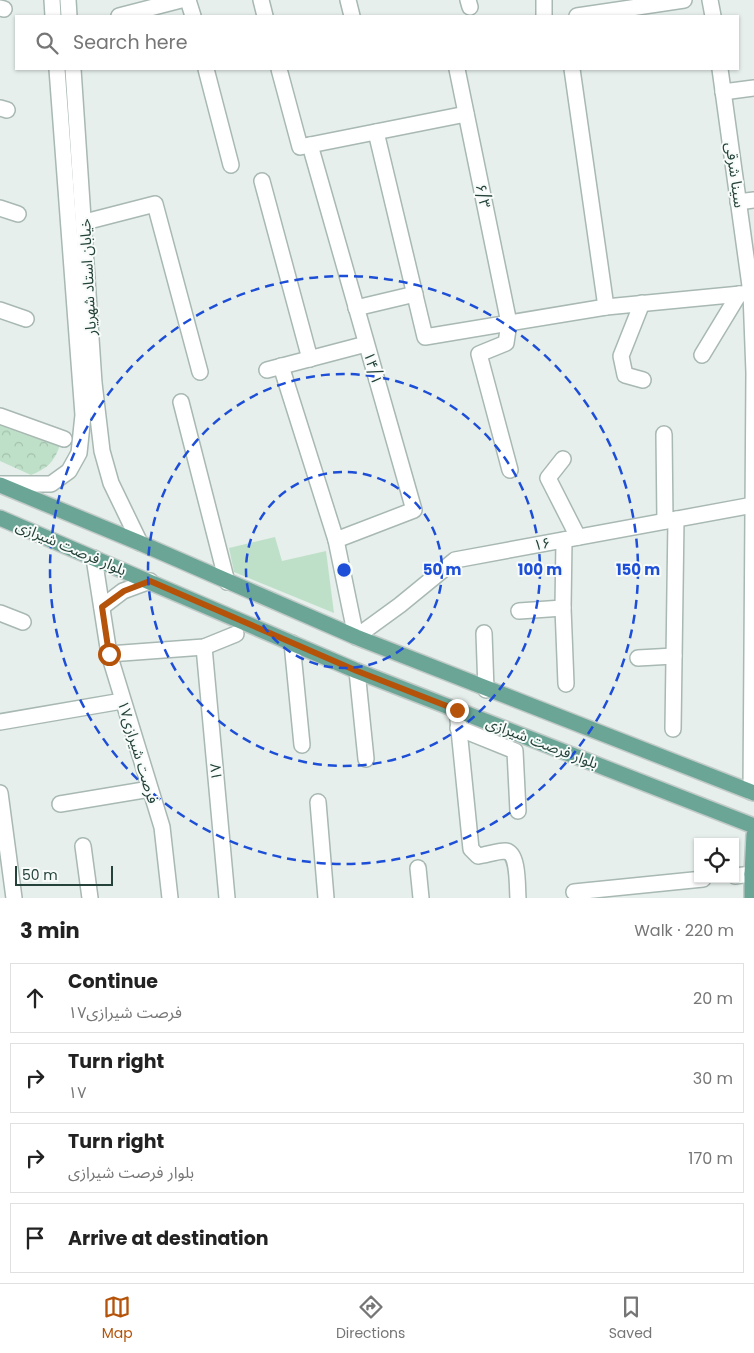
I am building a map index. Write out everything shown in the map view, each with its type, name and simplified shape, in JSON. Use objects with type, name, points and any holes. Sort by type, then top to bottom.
[{"type":"main road","name":"بلوار فرصت شیرازی","points":[[0,484],[356,637],[486,690],[753,792]]},
{"type":"main road","name":"بلوار فرصت شیرازی","points":[[0,518],[357,671],[754,826]]},
{"type":"main road","points":[[752,898],[754,835]]},
{"type":"street","points":[[52,0],[53,15]]},
{"type":"street","points":[[68,0],[69,15]]},
{"type":"street","points":[[122,15],[158,3],[181,0]]},
{"type":"street","points":[[188,0],[192,15]]},
{"type":"street","points":[[261,0],[265,15]]},
{"type":"street","points":[[348,0],[352,15]]},
{"type":"street","points":[[544,0],[544,15]]},
{"type":"street","points":[[584,15],[684,0]]},
{"type":"street","points":[[710,0],[713,15]]},
{"type":"street","name":"خیابان استاد شهریار","points":[[0,484],[51,484],[69,471],[79,453],[83,415],[57,70]]},
{"type":"street","name":"خیابان استاد شهریار","points":[[73,70],[85,222],[94,383],[102,451],[111,483],[140,543]]},
{"type":"street","points":[[206,70],[231,165]]},
{"type":"street","name":"۱۴/۱","points":[[279,70],[356,308],[414,510],[336,540]]},
{"type":"street","name":"۶/۳","points":[[457,70],[508,323]]},
{"type":"street","points":[[572,70],[606,307]]},
{"type":"street","name":"سینا شرقی","points":[[720,70],[738,202],[749,247],[745,294],[754,373],[753,792]]},
{"type":"street","points":[[723,92],[754,88]]},
{"type":"street","points":[[305,146],[466,114]]},
{"type":"street","points":[[376,132],[424,336],[606,307],[745,294]]},
{"type":"street","points":[[262,181],[310,359]]},
{"type":"street","points":[[738,202],[754,200]]},
{"type":"street","points":[[85,222],[155,204],[200,372]]},
{"type":"street","points":[[0,208],[18,214]]},
{"type":"street","points":[[356,308],[415,294]]},
{"type":"street","points":[[702,355],[745,294]]},
{"type":"street","points":[[642,303],[621,356],[625,375],[643,380]]},
{"type":"street","points":[[0,310],[26,319]]},
{"type":"street","points":[[508,323],[506,343],[479,354],[510,470]]},
{"type":"street","points":[[356,637],[336,540],[274,368],[366,344]]},
{"type":"street","points":[[181,402],[226,582]]},
{"type":"street","points":[[0,416],[64,439]]},
{"type":"street","points":[[664,434],[671,520],[674,656],[673,729]]},
{"type":"street","points":[[563,459],[548,478],[571,539],[563,608],[566,684]]},
{"type":"street","name":"۱۶","points":[[356,637],[400,605],[455,560],[671,520],[753,501]]},
{"type":"street","name":"۱۷فرصت شیرازی","points":[[94,558],[109,654],[162,827],[170,898]]},
{"type":"street","points":[[102,607],[124,591],[150,581]]},
{"type":"street","points":[[519,611],[563,608]]},
{"type":"street","points":[[0,613],[23,622]]},
{"type":"street","points":[[484,633],[486,690]]},
{"type":"street","points":[[109,654],[204,646],[236,634]]},
{"type":"street","points":[[292,643],[302,745]]},
{"type":"street","name":"۱۷","points":[[204,646],[227,898]]},
{"type":"street","points":[[638,658],[674,656]]},
{"type":"street","points":[[357,671],[366,759]]},
{"type":"street","points":[[0,722],[122,701]]},
{"type":"street","points":[[457,710],[470,849],[478,856],[505,851],[510,852],[514,858],[518,898]]},
{"type":"street","points":[[458,728],[515,751]]},
{"type":"street","points":[[510,731],[515,751],[518,811]]},
{"type":"street","points":[[60,804],[150,789]]},
{"type":"street","points":[[0,795],[14,898]]},
{"type":"street","points":[[318,802],[326,898]]},
{"type":"street","points":[[83,846],[90,898]]},
{"type":"street","points":[[418,868],[420,898]]},
{"type":"street","points":[[739,876],[753,874]]},
{"type":"street","points":[[574,892],[694,880]]},
{"type":"green space","points":[[0,423],[60,445],[53,460],[42,470],[31,475],[0,461]]},
{"type":"green space","points":[[275,537],[282,561],[326,551],[334,613],[234,572],[229,548]]},
{"type":"route","points":[[109,654],[102,607],[124,591],[150,581],[357,671],[457,710]]}]
